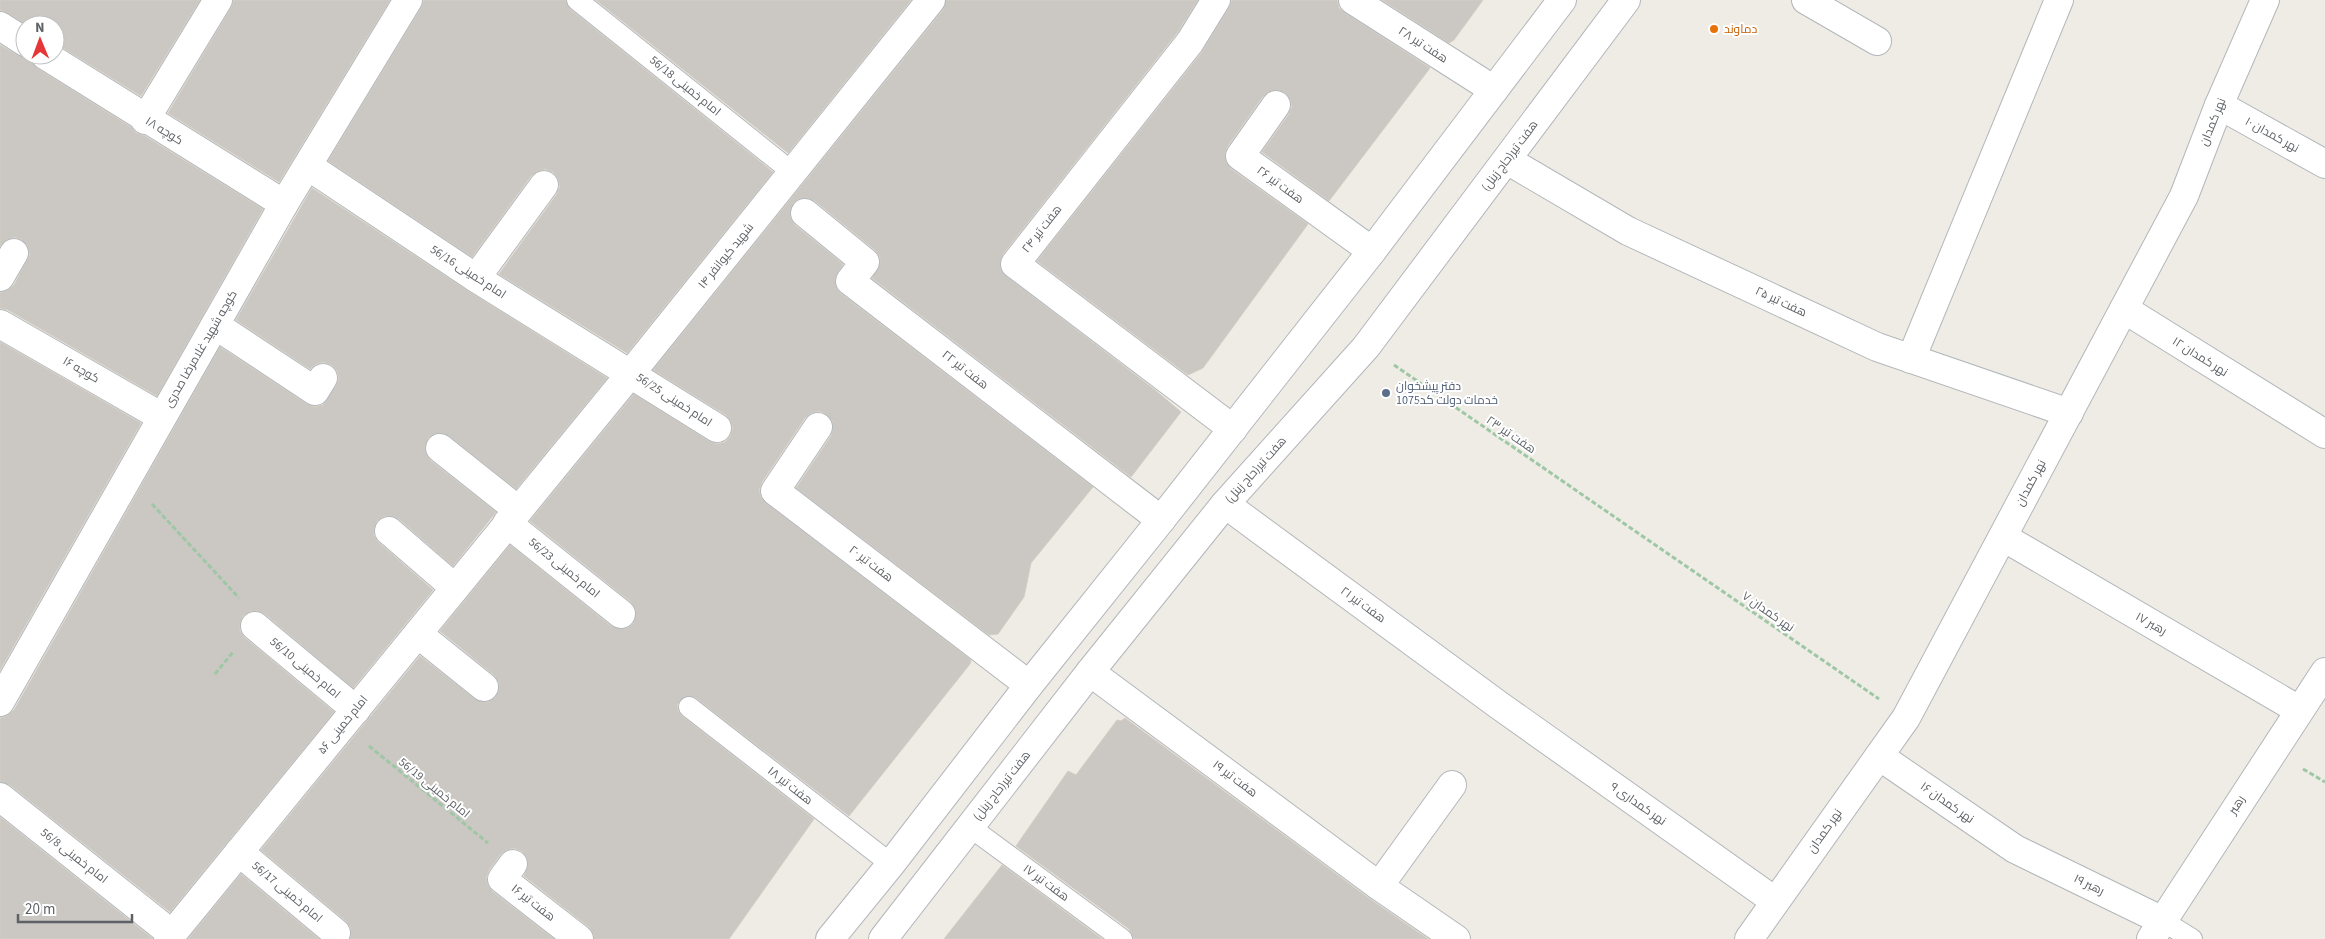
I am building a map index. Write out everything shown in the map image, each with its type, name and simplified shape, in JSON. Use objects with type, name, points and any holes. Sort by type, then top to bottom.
[{"type":"street","points":[[145,120],[218,0]]},
{"type":"street","name":"کوچه شهید غلامرضا صدری","points":[[0,702],[284,204],[408,0]]},
{"type":"street","name":"هفت تیر ۲۴","points":[[1216,0],[1190,42],[1004,259],[1234,429]]},
{"type":"street","name":"هفت تیر ۲۸","points":[[1353,0],[1494,90]]},
{"type":"street","points":[[830,939],[891,864],[1029,685],[1234,429],[1372,251],[1562,0]]},
{"type":"street","name":"هفت تیر(حاج زینل)","points":[[882,939],[1090,672],[1226,504],[1366,347],[1626,0]]},
{"type":"street","points":[[1806,0],[1877,41]]},
{"type":"street","points":[[1911,358],[2059,0]]},
{"type":"street","name":"نهر کمدان","points":[[1749,939],[1906,718],[2184,196],[2219,105],[2265,0]]},
{"type":"street","name":"شهید کیوانفر ۱۴","points":[[513,516],[631,373],[926,2]]},
{"type":"street","points":[[0,26],[15,36]]},
{"type":"street","name":"کوچه ۱۸","points":[[60,65],[145,120],[284,204]]},
{"type":"street","name":"هفت تیر ۲۶","points":[[1276,105],[1240,156],[1372,251]]},
{"type":"street","name":"نهر کمدان ۱۰","points":[[2219,105],[2325,164]]},
{"type":"street","name":"هفت تیر ۲۵","points":[[1507,160],[1628,231],[1877,347],[2069,413]]},
{"type":"street","name":"امام خمینی 56/16","points":[[308,166],[476,278],[631,373]]},
{"type":"street","points":[[476,278],[544,185]]},
{"type":"street","name":"هفت تیر ۲۲","points":[[806,213],[866,262],[850,281],[1161,520]]},
{"type":"street","points":[[0,277],[14,253]]},
{"type":"street","name":"نهر کمدان ۱۲","points":[[2124,309],[2325,434]]},
{"type":"street","name":"کوچه ۱۶","points":[[0,324],[162,417]]},
{"type":"street","points":[[215,325],[315,391],[323,378]]},
{"type":"street","name":"امام خمینی 56/25","points":[[631,373],[717,428]]},
{"type":"street","name":"هفت تیر ۲۰","points":[[818,427],[775,491],[1029,685]]},
{"type":"street","name":"امام خمینی 56/23","points":[[440,448],[621,614]]},
{"type":"street","name":"هفت تیر ۲۱","points":[[1226,504],[1500,706]]},
{"type":"street","name":"امام خمینی ۵۶","points":[[170,936],[513,516]]},
{"type":"street","points":[[389,531],[455,588]]},
{"type":"street","name":"رهبر ۱۷","points":[[2003,537],[2299,710]]},
{"type":"street","name":"امام خمینی 56/10","points":[[255,626],[349,718]]},
{"type":"street","points":[[418,634],[484,687]]},
{"type":"street","name":"هفت تیر ۱۹","points":[[1090,672],[1379,886],[1456,939]]},
{"type":"street","name":"رهبر","points":[[2157,930],[2325,672]]},
{"type":"street","name":"نهر کمداری ۹","points":[[1500,706],[1775,901]]},
{"type":"street","name":"نهر کمدان ۱۶","points":[[1879,756],[2015,849]]},
{"type":"street","points":[[1379,886],[1452,784]]},
{"type":"street","name":"امام خمینی 56/8","points":[[0,797],[170,936]]},
{"type":"street","name":"رهبر ۱۹","points":[[2015,849],[2157,930]]},
{"type":"street","name":"امام خمینی 56/17","points":[[239,852],[336,933]]},
{"type":"street","name":"هفت تیر ۱۶","points":[[514,864],[502,879],[579,939]]},
{"type":"lane","name":"امام خمینی 56/18","points":[[577,0],[792,172]]},
{"type":"lane","name":"هفت تیر ۱۸","points":[[689,708],[891,864]]},
{"type":"lane","name":"هفت تیر ۱۷","points":[[970,827],[1122,939]]},
{"type":"lane","points":[[2157,930],[2192,939]]},
{"type":"path","name":"هفت تیر ۲۳","points":[[1366,347],[1621,520]]},
{"type":"path","points":[[128,478],[257,618],[255,626]]},
{"type":"path","name":"نهر کمدان ۷","points":[[1621,520],[1906,718]]},
{"type":"path","name":"امام خمینی 56/19","points":[[349,718],[514,864]]},
{"type":"building","points":[[0,0],[200,0],[141,96],[65,49],[65,15],[15,15],[15,17],[0,10]]},
{"type":"building","points":[[234,0],[390,0],[279,182],[168,113]]},
{"type":"building","points":[[424,0],[565,0],[570,9],[773,172],[627,353],[499,274],[557,194],[560,186],[553,172],[545,169],[531,176],[472,257],[328,161],[421,8]]},
{"type":"building","points":[[596,0],[911,0],[788,153]]},
{"type":"building","points":[[946,0],[1198,0],[1177,33],[1003,254],[1000,262],[1001,270],[1006,276],[1181,412],[1131,477],[872,278],[880,264],[880,257],[875,250],[815,201],[807,198],[799,199],[793,203],[790,210],[791,219],[795,225],[843,264],[835,279],[836,287],[840,293],[1093,487],[1031,563],[1024,597],[998,634],[989,635],[796,488],[831,436],[833,429],[832,420],[826,414],[819,411],[811,413],[805,418],[762,482],[759,490],[761,498],[971,660],[970,664],[849,816],[696,698],[685,696],[677,705],[678,711],[682,716],[814,819],[729,939],[594,939],[589,927],[524,876],[528,866],[527,858],[522,851],[514,848],[506,850],[501,854],[489,870],[486,878],[488,885],[492,891],[554,939],[350,939],[351,928],[346,921],[261,850],[420,656],[475,699],[489,702],[496,697],[499,682],[494,675],[440,631],[510,545],[611,626],[619,629],[627,628],[633,624],[636,616],[635,608],[631,602],[530,521],[634,394],[709,441],[717,444],[725,442],[730,437],[733,428],[726,415],[653,370],[943,10]]},
{"type":"building","points":[[1232,0],[1337,0],[1339,8],[1345,13],[1430,68],[1329,201],[1262,152],[1289,114],[1292,106],[1290,99],[1285,93],[1278,90],[1270,91],[1263,96],[1227,147],[1225,154],[1226,162],[1231,169],[1308,224],[1203,368],[1188,375],[1037,261],[1202,52]]},
{"type":"building","points":[[1382,0],[1483,0],[1454,40],[1449,43]]},
{"type":"building","points":[[0,45],[15,54],[15,65],[34,65],[131,127],[136,133],[145,136],[263,209],[157,396],[8,310],[0,308],[0,293],[14,285],[30,254],[27,245],[15,237],[6,240],[0,246]]},
{"type":"building","points":[[312,188],[468,291],[607,378],[516,489],[449,436],[442,433],[434,434],[428,438],[425,446],[426,454],[430,460],[496,512],[453,566],[399,519],[384,516],[377,521],[374,536],[378,542],[433,590],[353,688],[265,614],[258,611],[250,611],[243,616],[240,623],[240,631],[245,638],[334,712],[170,912],[10,785],[0,782],[0,718],[7,716],[14,710],[220,347],[307,404],[315,407],[323,405],[336,386],[339,378],[337,371],[332,365],[323,362],[316,364],[310,369],[236,320]]},
{"type":"building","points":[[0,342],[141,423],[0,670]]},
{"type":"building","points":[[1125,718],[1370,899],[1428,939],[1134,939],[1129,929],[1016,846],[1068,771],[1076,775],[1117,720],[1121,721]]},
{"type":"building","points":[[0,817],[153,939],[0,939]]},
{"type":"building","points":[[1002,865],[1102,939],[944,939]]},
{"type":"building","points":[[241,874],[319,939],[188,939]]},
{"type":"place","name":"دماوند","points":[[1714,29]]},
{"type":"place","name":"دفتر پیشخوان خدمات دولت کد1075","points":[[1386,393]]}]
